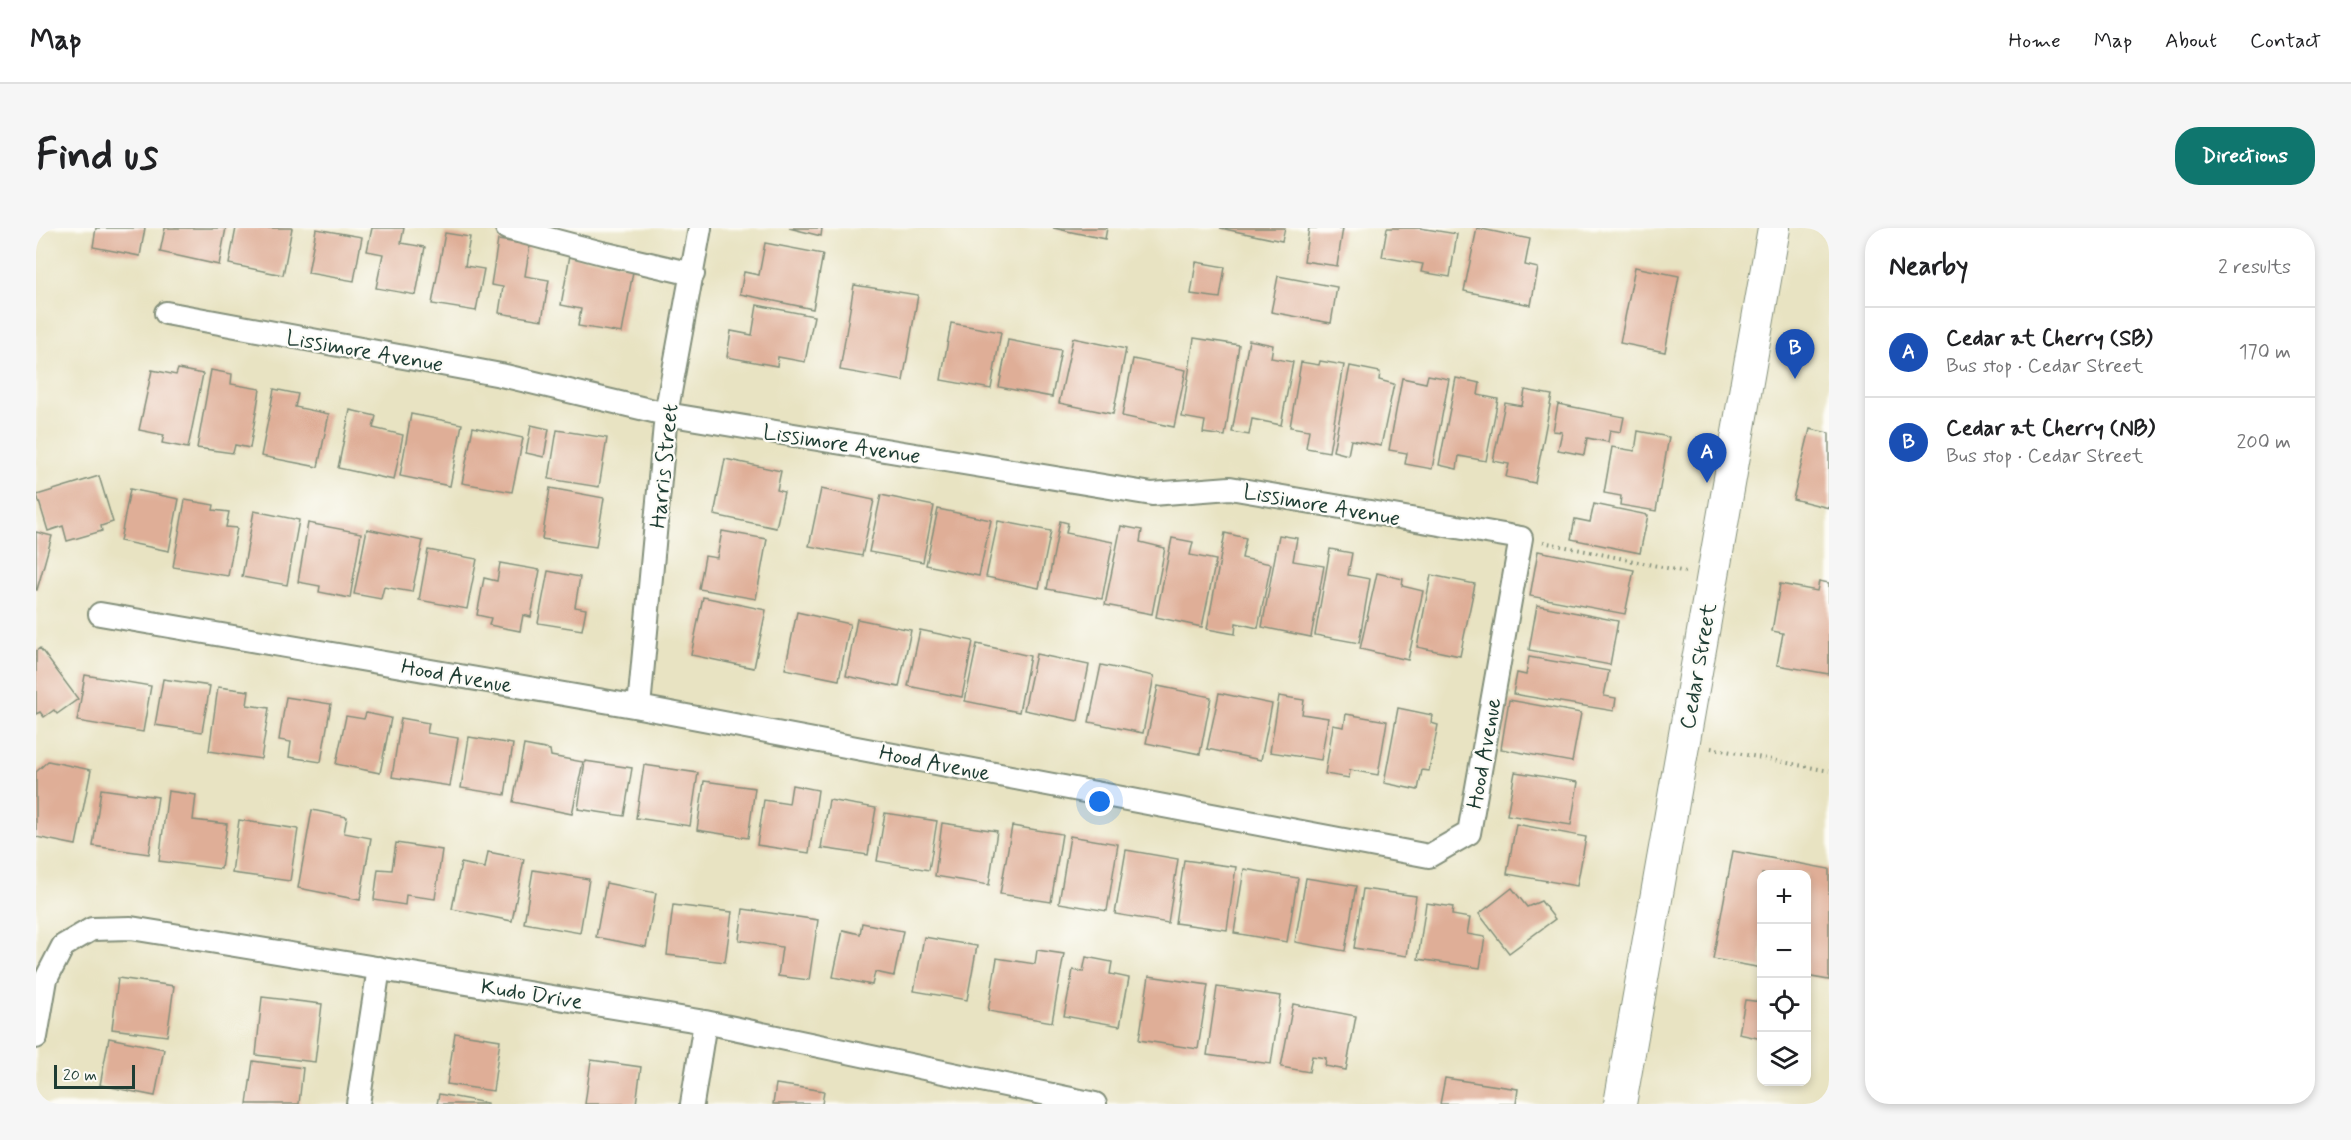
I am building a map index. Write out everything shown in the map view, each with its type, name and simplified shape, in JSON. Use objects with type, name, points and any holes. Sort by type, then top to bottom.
[{"type":"main road","name":"Cedar Street","points":[[1620,1104],[1774,228]]},
{"type":"street","points":[[507,228],[693,274]]},
{"type":"street","name":"Harris Street","points":[[639,706],[666,414],[700,228]]},
{"type":"street","name":"Lissimore Avenue","points":[[166,313],[501,375],[666,414],[1152,494],[1230,488],[1521,538]]},
{"type":"street","name":"Hood Avenue","points":[[100,614],[639,706],[1429,855],[1469,833],[1521,538]]},
{"type":"street","name":"Kudo Drive","points":[[36,1037],[46,979],[63,946],[92,929],[131,928],[705,1022],[1039,1099],[1095,1104]]},
{"type":"street","points":[[358,1104],[379,968]]},
{"type":"street","points":[[692,1104],[705,1022]]},
{"type":"path","points":[[1521,538],[1713,577]]},
{"type":"path","points":[[1683,743],[1829,771]]},
{"type":"building","points":[[96,228],[145,228],[140,256],[93,247]]},
{"type":"building","points":[[165,228],[226,228],[219,265],[160,252]]},
{"type":"building","points":[[236,228],[292,228],[283,275],[229,264]]},
{"type":"building","points":[[372,228],[404,228],[401,243],[425,247],[416,295],[376,288],[383,254],[367,251]]},
{"type":"building","points":[[789,228],[822,228],[821,236]]},
{"type":"building","points":[[1053,228],[1107,228],[1105,239]]},
{"type":"building","points":[[1220,228],[1285,228],[1282,241]]},
{"type":"building","points":[[1309,228],[1343,228],[1337,266],[1304,261]]},
{"type":"building","points":[[1387,228],[1420,228],[1457,234],[1450,277],[1421,272],[1423,264],[1382,257]]},
{"type":"building","points":[[1477,228],[1530,239],[1525,265],[1538,268],[1531,305],[1464,291]]},
{"type":"building","points":[[316,229],[362,237],[354,281],[308,273]]},
{"type":"building","points":[[445,233],[470,237],[465,266],[484,269],[476,311],[432,304]]},
{"type":"building","points":[[498,240],[530,245],[525,276],[549,280],[542,320],[499,313],[503,287],[491,285]]},
{"type":"building","points":[[765,243],[823,254],[813,309],[740,294],[744,272],[759,275]]},
{"type":"building","points":[[570,255],[634,266],[622,333],[578,326],[581,309],[561,305]]},
{"type":"building","points":[[1196,262],[1225,267],[1220,298],[1191,294]]},
{"type":"building","points":[[1635,267],[1679,276],[1665,352],[1620,343]]},
{"type":"building","points":[[1278,276],[1337,287],[1331,323],[1271,312]]},
{"type":"building","points":[[854,285],[918,295],[903,381],[840,370]]},
{"type":"building","points":[[757,305],[814,316],[805,362],[778,357],[777,366],[727,357],[731,331],[752,335]]},
{"type":"building","points":[[951,323],[1001,332],[991,389],[941,380]]},
{"type":"building","points":[[1073,338],[1126,349],[1113,414],[1059,403]]},
{"type":"building","points":[[1194,338],[1239,345],[1225,436],[1203,433],[1205,421],[1182,417]]},
{"type":"building","points":[[1008,340],[1061,350],[1052,397],[999,387]]},
{"type":"building","points":[[1249,340],[1273,345],[1271,358],[1293,362],[1281,425],[1252,419],[1249,435],[1232,432]]},
{"type":"building","points":[[1133,359],[1186,370],[1174,427],[1122,416]]},
{"type":"building","points":[[1320,361],[1344,365],[1329,452],[1306,448],[1309,430],[1290,427],[1301,362],[1319,365]]},
{"type":"building","points":[[1350,366],[1380,372],[1379,380],[1394,384],[1381,446],[1351,440],[1348,455],[1333,451]]},
{"type":"building","points":[[178,369],[203,374],[188,448],[162,443],[164,435],[139,430],[152,370],[176,375]]},
{"type":"building","points":[[211,370],[232,374],[231,384],[260,389],[250,448],[235,445],[233,453],[197,448]]},
{"type":"building","points":[[1428,375],[1449,379],[1432,469],[1405,464],[1407,453],[1389,450],[1402,378],[1426,383]]},
{"type":"building","points":[[1456,378],[1480,383],[1478,395],[1498,399],[1486,461],[1459,456],[1457,469],[1439,465]]},
{"type":"building","points":[[274,389],[298,394],[295,407],[329,414],[318,467],[261,456]]},
{"type":"building","points":[[1525,390],[1552,395],[1535,483],[1506,477],[1509,464],[1493,461],[1505,403],[1522,406]]},
{"type":"building","points":[[1558,404],[1624,417],[1621,432],[1610,430],[1608,442],[1587,438],[1584,455],[1558,450],[1562,432],[1553,431]]},
{"type":"building","points":[[350,410],[376,416],[373,428],[403,435],[394,480],[338,468]]},
{"type":"building","points":[[411,414],[462,424],[450,486],[400,476]]},
{"type":"building","points":[[531,425],[549,429],[544,457],[526,453]]},
{"type":"building","points":[[473,427],[523,438],[512,492],[462,483]]},
{"type":"building","points":[[1810,429],[1829,433],[1829,508],[1793,499]]},
{"type":"building","points":[[557,430],[607,438],[599,487],[549,479]]},
{"type":"building","points":[[1638,431],[1669,437],[1656,511],[1620,505],[1621,496],[1604,493],[1612,447],[1635,451]]},
{"type":"building","points":[[725,459],[781,471],[777,490],[784,492],[776,528],[714,515]]},
{"type":"building","points":[[99,476],[113,522],[101,526],[102,531],[67,541],[63,526],[48,531],[37,495]]},
{"type":"building","points":[[550,488],[604,498],[596,547],[542,539]]},
{"type":"building","points":[[130,489],[179,499],[169,551],[120,541]]},
{"type":"building","points":[[821,489],[874,500],[862,556],[809,546]]},
{"type":"building","points":[[881,495],[934,506],[923,562],[869,552]]},
{"type":"building","points":[[185,500],[214,505],[213,510],[229,512],[226,527],[237,528],[228,576],[173,567]]},
{"type":"building","points":[[1594,504],[1648,515],[1640,553],[1571,539],[1575,519],[1590,522]]},
{"type":"building","points":[[938,509],[991,520],[979,576],[926,565]]},
{"type":"building","points":[[254,511],[299,520],[287,585],[242,577]]},
{"type":"building","points":[[998,521],[1051,531],[1039,588],[986,577]]},
{"type":"building","points":[[1060,521],[1068,523],[1066,533],[1113,542],[1102,599],[1047,589]]},
{"type":"building","points":[[308,523],[361,533],[350,598],[319,592],[320,586],[298,582]]},
{"type":"building","points":[[1121,526],[1142,530],[1140,542],[1165,548],[1152,614],[1105,605]]},
{"type":"building","points":[[367,529],[423,541],[412,592],[384,587],[381,599],[354,594]]},
{"type":"building","points":[[722,531],[767,539],[756,599],[699,589],[705,556],[717,558]]},
{"type":"building","points":[[36,532],[52,536],[37,590],[36,590]]},
{"type":"building","points":[[1225,533],[1246,538],[1242,558],[1271,564],[1258,628],[1236,623],[1235,634],[1207,629]]},
{"type":"building","points":[[1279,535],[1297,538],[1293,561],[1324,566],[1311,637],[1262,627]]},
{"type":"building","points":[[1172,538],[1193,542],[1190,555],[1216,560],[1202,627],[1156,617]]},
{"type":"building","points":[[1330,549],[1352,553],[1348,575],[1370,579],[1359,643],[1315,635]]},
{"type":"building","points":[[428,550],[477,559],[467,609],[419,600]]},
{"type":"building","points":[[1538,551],[1634,570],[1625,614],[1530,596]]},
{"type":"building","points":[[500,563],[540,570],[531,617],[523,615],[520,631],[489,625],[491,618],[477,615],[484,578],[497,581]]},
{"type":"building","points":[[548,571],[580,577],[575,607],[586,609],[582,630],[538,623]]},
{"type":"building","points":[[1377,573],[1403,579],[1402,586],[1423,591],[1408,660],[1360,649]]},
{"type":"building","points":[[1431,575],[1475,584],[1460,656],[1417,647]]},
{"type":"building","points":[[1819,581],[1829,583],[1829,674],[1777,665],[1783,633],[1772,631],[1780,584],[1817,591]]},
{"type":"building","points":[[703,597],[766,610],[754,668],[691,655]]},
{"type":"building","points":[[1537,605],[1618,621],[1610,665],[1529,650]]},
{"type":"building","points":[[797,612],[850,624],[839,680],[785,669]]},
{"type":"building","points":[[857,619],[911,630],[899,687],[846,676]]},
{"type":"building","points":[[920,630],[973,641],[962,697],[908,686]]},
{"type":"building","points":[[977,644],[1030,656],[1019,712],[965,701]]},
{"type":"building","points":[[40,648],[78,699],[57,714],[54,710],[44,717],[40,712],[36,714],[36,651]]},
{"type":"building","points":[[1036,654],[1089,665],[1078,721],[1024,710]]},
{"type":"building","points":[[1529,657],[1609,671],[1604,696],[1616,698],[1614,711],[1513,694],[1517,673],[1526,675]]},
{"type":"building","points":[[1101,665],[1154,676],[1143,733],[1089,722]]},
{"type":"building","points":[[85,675],[151,686],[143,732],[77,721]]},
{"type":"building","points":[[163,679],[210,686],[202,732],[155,725]]},
{"type":"building","points":[[1158,686],[1211,697],[1200,754],[1146,743]]},
{"type":"building","points":[[218,687],[249,691],[247,705],[269,708],[261,759],[209,751]]},
{"type":"building","points":[[1219,693],[1272,704],[1261,760],[1207,749]]},
{"type":"building","points":[[1279,696],[1304,700],[1302,714],[1328,718],[1321,760],[1270,752]]},
{"type":"building","points":[[286,697],[331,704],[321,762],[289,757],[291,742],[279,740]]},
{"type":"building","points":[[1509,700],[1581,713],[1572,762],[1501,749]]},
{"type":"building","points":[[1398,708],[1432,715],[1431,723],[1438,725],[1429,771],[1422,770],[1418,790],[1384,783]]},
{"type":"building","points":[[366,713],[391,718],[380,773],[336,764],[346,716],[364,719]]},
{"type":"building","points":[[1346,714],[1387,721],[1378,775],[1350,770],[1349,778],[1325,774],[1333,725],[1344,727]]},
{"type":"building","points":[[401,718],[429,723],[427,733],[458,738],[450,786],[392,777]]},
{"type":"building","points":[[469,737],[513,744],[505,795],[461,788]]},
{"type":"building","points":[[524,745],[550,750],[551,756],[583,762],[572,814],[513,802]]},
{"type":"building","points":[[48,761],[91,770],[76,845],[36,837],[36,772]]},
{"type":"building","points":[[585,761],[632,768],[624,816],[578,809]]},
{"type":"building","points":[[644,765],[698,773],[690,826],[636,818]]},
{"type":"building","points":[[1515,772],[1578,782],[1571,825],[1507,815]]},
{"type":"building","points":[[704,781],[755,788],[748,838],[697,830]]},
{"type":"building","points":[[792,785],[818,790],[809,853],[757,845],[764,800],[789,804]]},
{"type":"building","points":[[101,789],[158,797],[149,854],[93,846]]},
{"type":"building","points":[[168,791],[196,795],[193,820],[227,824],[221,869],[159,861]]},
{"type":"building","points":[[829,800],[876,808],[868,855],[821,848]]},
{"type":"building","points":[[312,810],[347,817],[344,833],[371,838],[360,900],[298,888]]},
{"type":"building","points":[[885,813],[937,821],[929,870],[877,861]]},
{"type":"building","points":[[239,820],[298,829],[290,881],[232,873]]},
{"type":"building","points":[[942,823],[997,831],[989,885],[935,876]]},
{"type":"building","points":[[1516,824],[1586,837],[1577,886],[1507,874]]},
{"type":"building","points":[[1012,826],[1062,834],[1051,902],[1000,894]]},
{"type":"building","points":[[1070,836],[1118,844],[1107,911],[1059,903]]},
{"type":"building","points":[[396,843],[442,850],[435,899],[406,895],[405,905],[374,900],[378,869],[392,870]]},
{"type":"building","points":[[1126,850],[1178,859],[1168,923],[1115,914]]},
{"type":"building","points":[[1733,851],[1829,869],[1829,980],[1811,977],[1811,870],[1757,870],[1757,967],[1713,959]]},
{"type":"building","points":[[488,852],[524,859],[512,921],[452,909],[461,863],[485,868]]},
{"type":"building","points":[[1184,860],[1236,867],[1227,930],[1175,923]]},
{"type":"building","points":[[1244,869],[1298,878],[1287,942],[1234,933]]},
{"type":"building","points":[[533,870],[589,879],[580,933],[524,923]]},
{"type":"building","points":[[1306,878],[1356,886],[1345,951],[1295,942]]},
{"type":"building","points":[[606,883],[656,893],[646,947],[596,937]]},
{"type":"building","points":[[1512,888],[1527,907],[1541,901],[1555,919],[1509,953],[1479,914]]},
{"type":"building","points":[[1363,889],[1416,896],[1407,956],[1354,948]]},
{"type":"building","points":[[1426,903],[1453,907],[1452,915],[1470,918],[1467,934],[1485,937],[1480,968],[1418,959]]},
{"type":"building","points":[[673,905],[732,912],[725,962],[667,955]]},
{"type":"building","points":[[743,909],[818,920],[809,980],[778,976],[782,947],[739,940]]},
{"type":"building","points":[[862,923],[903,931],[894,976],[875,972],[872,985],[833,977],[843,930],[860,934]]},
{"type":"building","points":[[924,937],[977,946],[967,1000],[914,991]]},
{"type":"building","points":[[1037,950],[1064,954],[1052,1022],[988,1011],[997,958],[1035,964]]},
{"type":"building","points":[[1086,957],[1112,962],[1110,974],[1129,978],[1120,1026],[1064,1016],[1073,970],[1083,972]]},
{"type":"building","points":[[1149,976],[1208,985],[1198,1049],[1139,1040]]},
{"type":"building","points":[[118,978],[174,986],[167,1036],[112,1029]]},
{"type":"building","points":[[1217,987],[1281,996],[1271,1064],[1207,1055]]},
{"type":"building","points":[[262,997],[322,1004],[315,1062],[256,1055]]},
{"type":"building","points":[[1745,1000],[1757,1001],[1757,1038],[1739,1034]]},
{"type":"building","points":[[1293,1004],[1356,1016],[1346,1070],[1325,1066],[1326,1058],[1312,1056],[1309,1072],[1281,1067]]},
{"type":"building","points":[[455,1033],[500,1040],[493,1091],[447,1084]]},
{"type":"building","points":[[109,1038],[164,1049],[155,1096],[100,1085]]},
{"type":"building","points":[[591,1060],[641,1067],[636,1104],[585,1104]]},
{"type":"building","points":[[253,1061],[303,1068],[299,1104],[247,1104]]},
{"type":"building","points":[[1445,1078],[1518,1089],[1516,1104],[1440,1104]]},
{"type":"building","points":[[776,1084],[824,1091],[822,1104],[773,1104]]},
{"type":"building","points":[[439,1094],[487,1103],[487,1104],[437,1104]]},
{"type":"place","name":"Cedar at Cherry (NB)","points":[[1795,379]]},
{"type":"place","name":"Cedar at Cherry (SB)","points":[[1707,483]]}]
